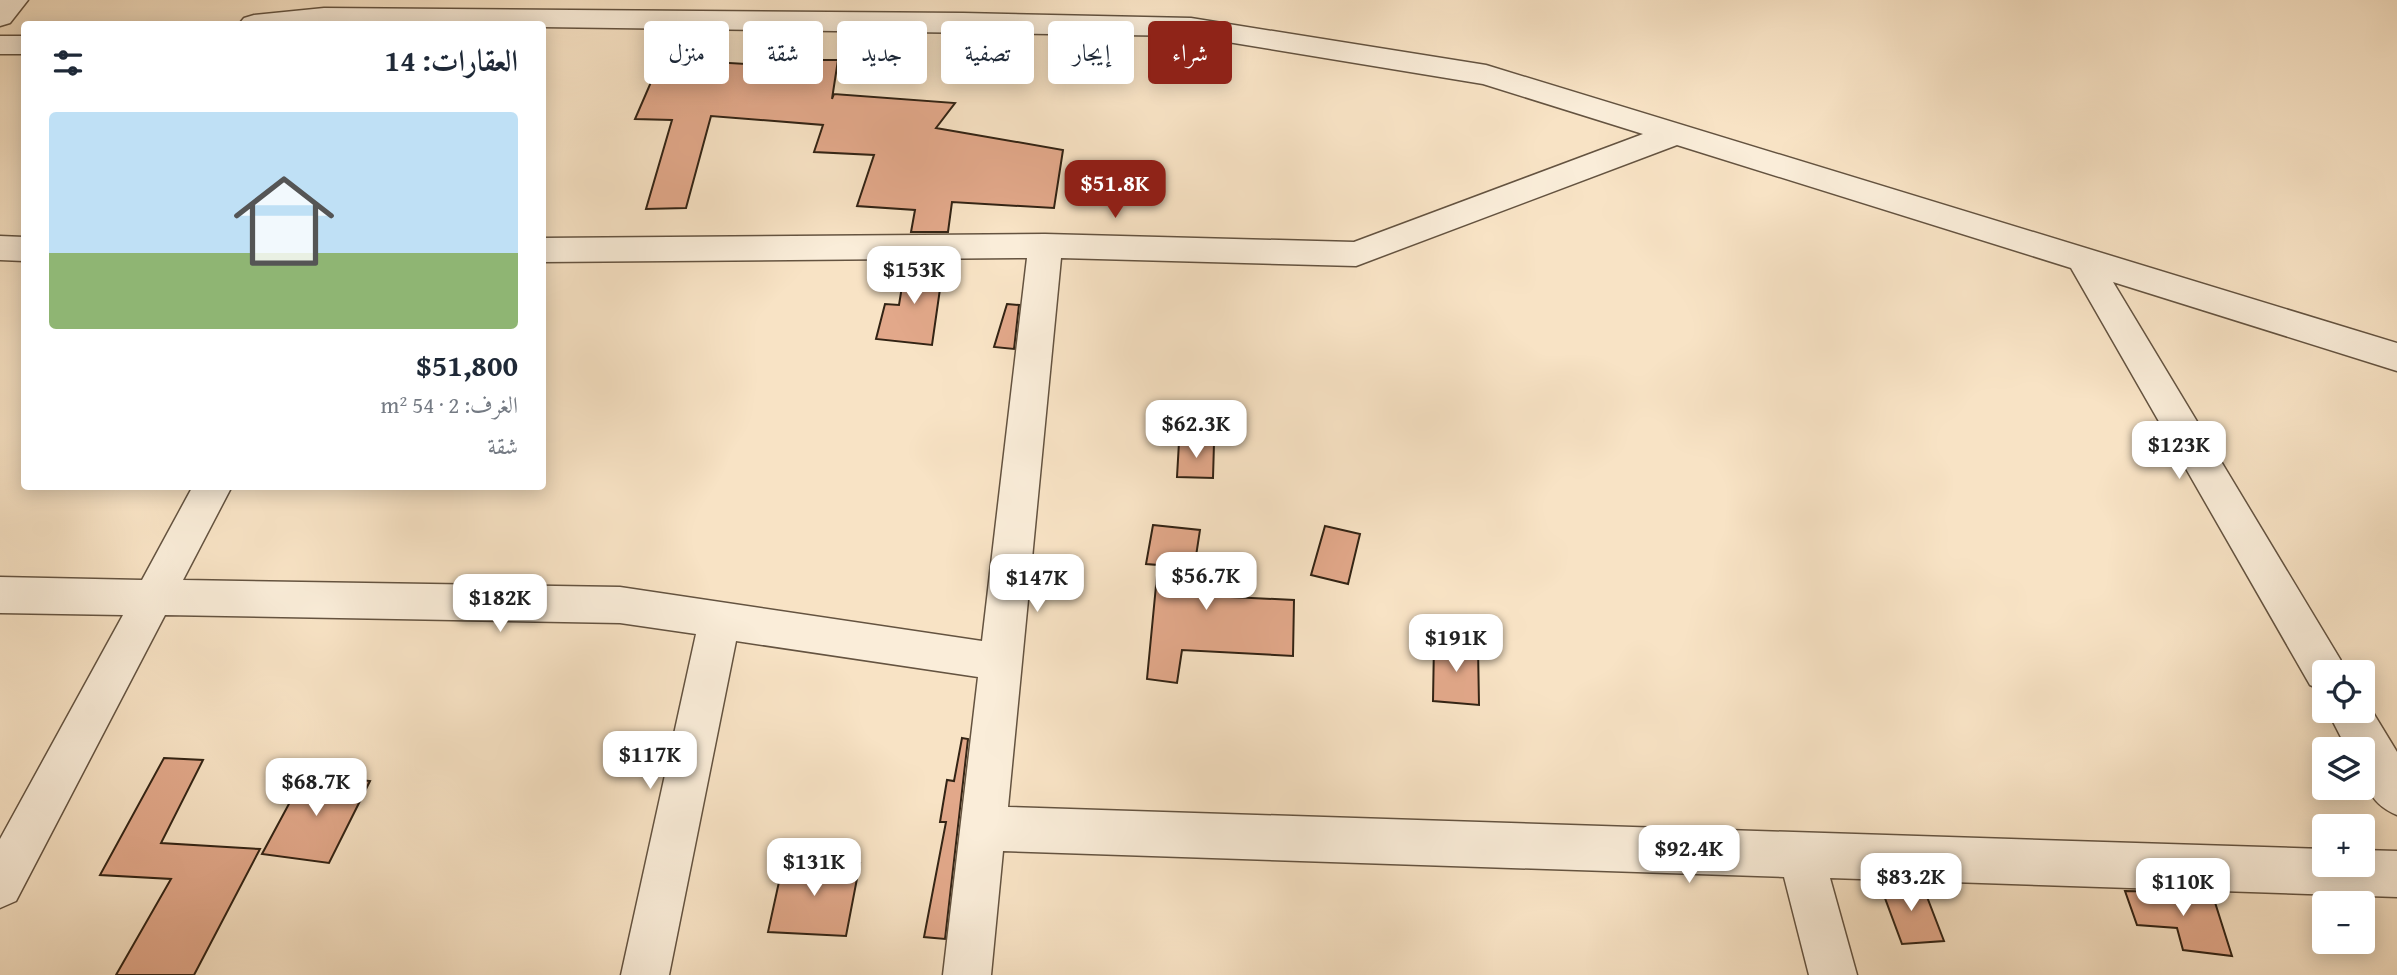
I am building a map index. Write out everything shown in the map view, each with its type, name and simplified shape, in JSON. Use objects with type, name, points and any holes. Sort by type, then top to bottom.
[{"type":"street","points":[[0,17],[14,0]]},
{"type":"street","points":[[284,21],[324,17],[460,21]]},
{"type":"street","points":[[546,21],[963,22],[1191,27],[1486,75],[2397,358]]},
{"type":"street","points":[[0,45],[21,45]]},
{"type":"street","points":[[546,250],[1045,246],[1356,254],[1675,134]]},
{"type":"street","points":[[967,975],[1045,246]]},
{"type":"street","points":[[0,248],[21,248]]},
{"type":"street","points":[[2083,260],[2318,660]]},
{"type":"street","points":[[0,885],[211,490]]},
{"type":"street","points":[[0,595],[620,606],[1000,662]]},
{"type":"street","points":[[645,975],[720,621]]},
{"type":"street","points":[[2356,723],[2397,794]]},
{"type":"street","points":[[983,828],[2397,874]]},
{"type":"street","points":[[1801,855],[1833,975]]},
{"type":"building","points":[[823,60],[837,60],[832,99],[834,94],[955,103],[936,128],[1063,150],[1054,208],[952,202],[948,232],[911,232],[915,210],[857,206],[874,155],[814,152],[823,125],[711,116],[686,208],[646,209],[672,120],[635,119],[650,84],[729,84],[729,63],[743,64],[743,84],[823,84]]},
{"type":"building","points":[[944,261],[932,345],[876,339],[885,304],[899,305],[906,262]]},
{"type":"building","points":[[1007,304],[1019,305],[1014,349],[994,347]]},
{"type":"building","points":[[1179,442],[1214,443],[1213,478],[1177,477]]},
{"type":"building","points":[[1153,525],[1200,530],[1190,595],[1294,600],[1293,656],[1182,650],[1177,683],[1147,679],[1158,565],[1146,564]]},
{"type":"building","points":[[1325,526],[1360,534],[1348,584],[1311,575]]},
{"type":"building","points":[[1434,643],[1478,647],[1479,705],[1433,701]]},
{"type":"building","points":[[962,738],[968,739],[945,939],[924,937],[946,822],[940,822],[947,780],[954,781]]},
{"type":"building","points":[[164,758],[203,760],[161,843],[260,849],[194,975],[116,975],[171,879],[100,875]]},
{"type":"building","points":[[305,774],[370,781],[329,863],[262,854]]},
{"type":"building","points":[[784,859],[860,863],[846,936],[768,932]]},
{"type":"building","points":[[1879,882],[1922,884],[1944,941],[1902,944]]},
{"type":"building","points":[[2125,891],[2212,893],[2232,956],[2183,950],[2177,928],[2137,925]]}]
